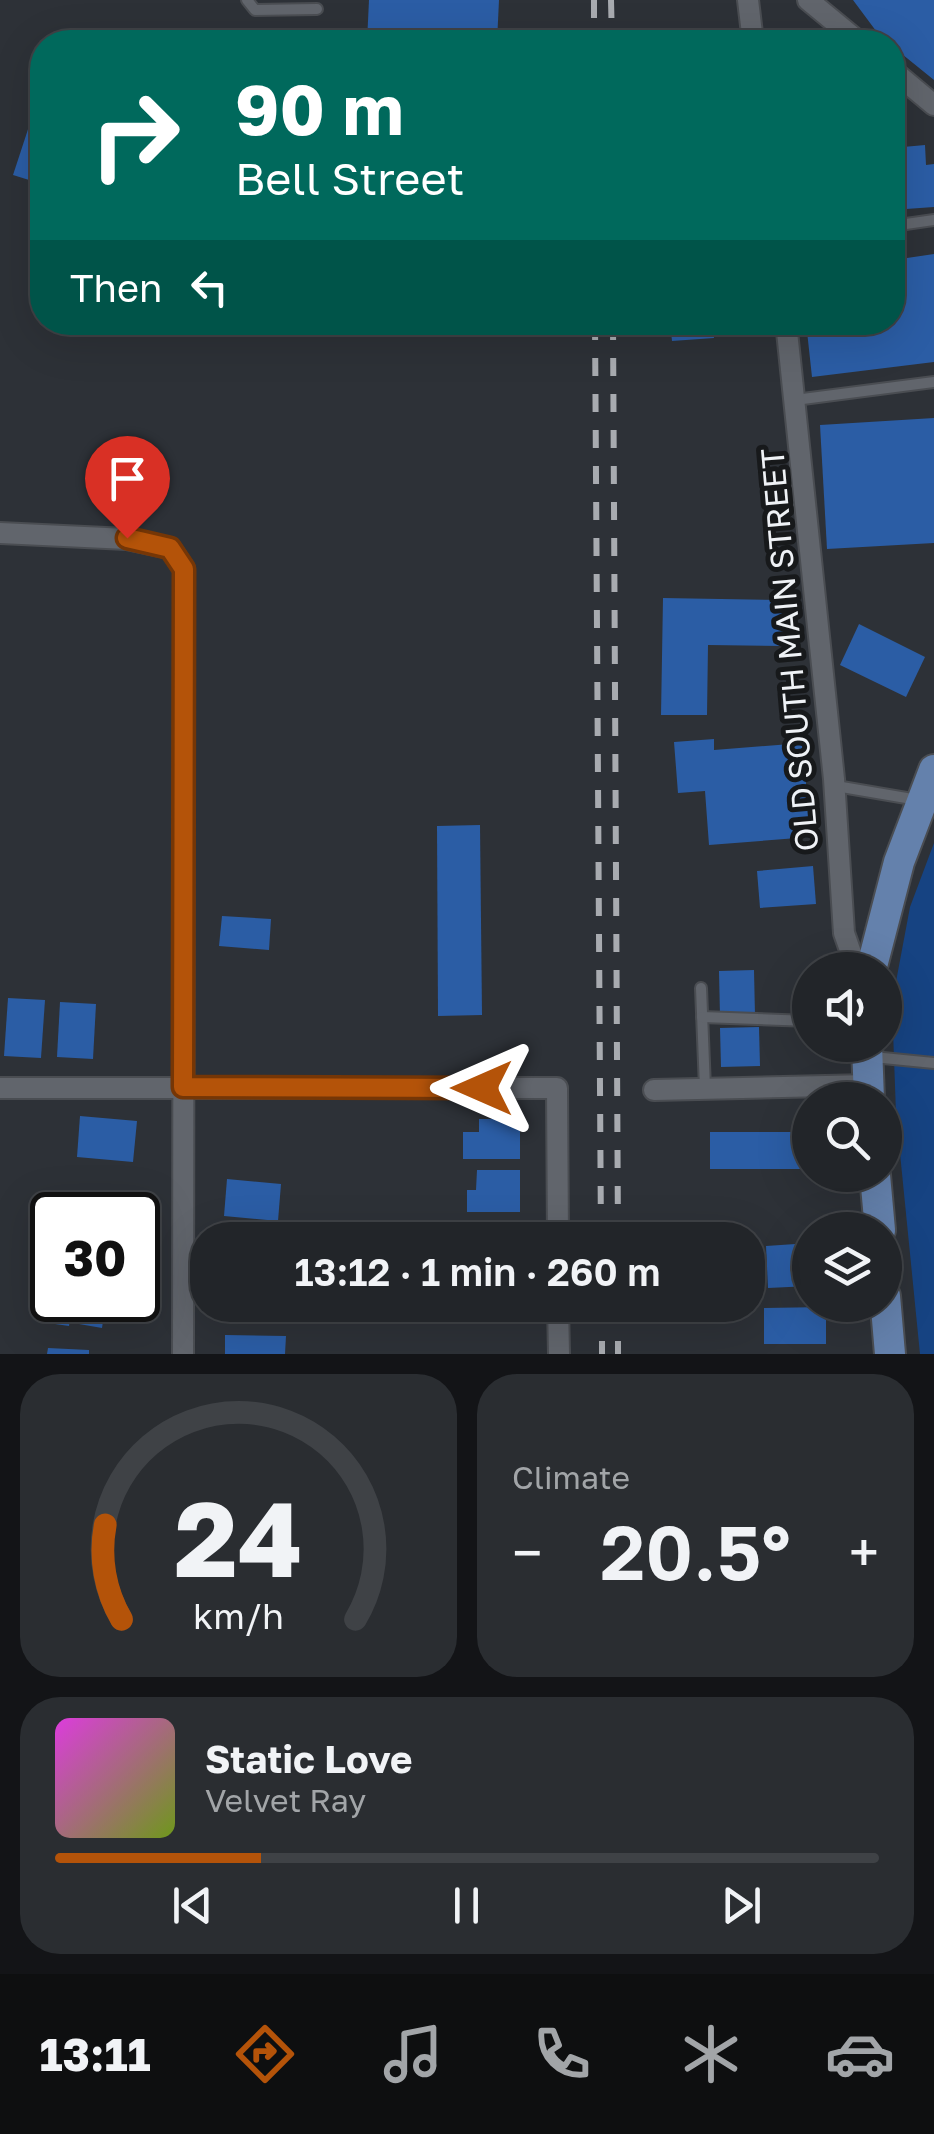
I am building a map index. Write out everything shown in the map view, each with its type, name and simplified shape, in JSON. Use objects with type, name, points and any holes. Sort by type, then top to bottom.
[{"type":"main road","points":[[876,952],[899,862],[934,770]]},
{"type":"main road","points":[[887,1322],[890,1354]]},
{"type":"street","points":[[748,0],[752,30]]},
{"type":"street","points":[[808,0],[839,30]]},
{"type":"street","points":[[905,81],[934,105]]},
{"type":"street","name":"OLD SOUTH MAIN STREET","points":[[788,335],[835,786],[844,933],[851,952]]},
{"type":"street","points":[[0,533],[127,538],[170,548],[184,569],[183,1354]]},
{"type":"street","points":[[654,1090],[704,1089],[868,1072]]},
{"type":"street","points":[[0,1088],[557,1088],[558,1222]]},
{"type":"street","points":[[558,1322],[558,1354]]},
{"type":"lane","points":[[247,0],[254,10],[317,9]]},
{"type":"lane","points":[[905,224],[934,220]]},
{"type":"lane","points":[[795,400],[934,382]]},
{"type":"lane","points":[[835,786],[921,800]]},
{"type":"lane","points":[[701,988],[704,1089]]},
{"type":"lane","points":[[702,1017],[792,1020]]},
{"type":"lane","points":[[868,1072],[934,1063]]},
{"type":"shaded area","points":[[934,843],[934,1354],[920,1354],[902,1173],[902,1082],[895,1082],[894,1062],[902,1062],[902,952],[910,907]]},
{"type":"building","points":[[369,0],[499,0],[498,30],[368,30]]},
{"type":"building","points":[[853,0],[934,0],[934,80],[905,57],[905,30],[875,30]]},
{"type":"building","points":[[30,123],[30,180],[13,175]]},
{"type":"building","points":[[925,145],[926,165],[934,164],[934,207],[905,209],[905,147]]},
{"type":"building","points":[[905,242],[907,258],[934,254],[934,362],[812,377],[807,335],[905,335]]},
{"type":"building","points":[[671,335],[714,335],[714,338],[672,341]]},
{"type":"building","points":[[934,418],[934,543],[827,549],[820,425]]},
{"type":"building","points":[[663,598],[784,600],[783,646],[708,645],[707,715],[661,715]]},
{"type":"building","points":[[859,624],[925,657],[906,697],[840,665]]},
{"type":"building","points":[[714,739],[714,750],[803,743],[810,837],[709,845],[705,791],[678,793],[674,742]]},
{"type":"building","points":[[480,825],[482,1015],[438,1016],[437,826]]},
{"type":"building","points":[[813,866],[816,904],[760,908],[757,871]]},
{"type":"building","points":[[222,916],[271,919],[269,950],[219,946]]},
{"type":"building","points":[[754,970],[755,1016],[720,1016],[719,971]]},
{"type":"building","points":[[8,998],[45,1000],[41,1058],[4,1056]]},
{"type":"building","points":[[60,1002],[96,1004],[93,1059],[57,1057]]},
{"type":"building","points":[[759,1027],[760,1066],[721,1067],[720,1028]]},
{"type":"building","points":[[80,1116],[137,1121],[133,1162],[77,1157]]},
{"type":"building","points":[[479,1119],[520,1119],[520,1159],[463,1159],[463,1132],[479,1132]]},
{"type":"building","points":[[710,1132],[792,1132],[792,1169],[710,1169]]},
{"type":"building","points":[[477,1170],[520,1170],[520,1212],[467,1212],[467,1190],[476,1190]]},
{"type":"building","points":[[227,1179],[281,1184],[278,1221],[224,1216]]},
{"type":"building","points":[[792,1244],[792,1287],[768,1288],[766,1246]]},
{"type":"building","points":[[765,1308],[792,1308],[792,1322],[826,1322],[826,1344],[764,1344]]},
{"type":"building","points":[[79,1322],[103,1322],[102,1328]]},
{"type":"building","points":[[225,1335],[286,1336],[285,1354],[225,1354]]},
{"type":"building","points":[[48,1348],[89,1350],[89,1354],[47,1354]]},
{"type":"railway","points":[[594,0],[594,30]]},
{"type":"railway","points":[[611,0],[612,30]]},
{"type":"railway","points":[[595,335],[601,1222]]},
{"type":"railway","points":[[613,335],[618,1222]]},
{"type":"railway","points":[[602,1322],[602,1354]]},
{"type":"railway","points":[[618,1322],[618,1354]]},
{"type":"route","points":[[127,538],[170,548],[184,569],[183,1087],[482,1088]]}]
